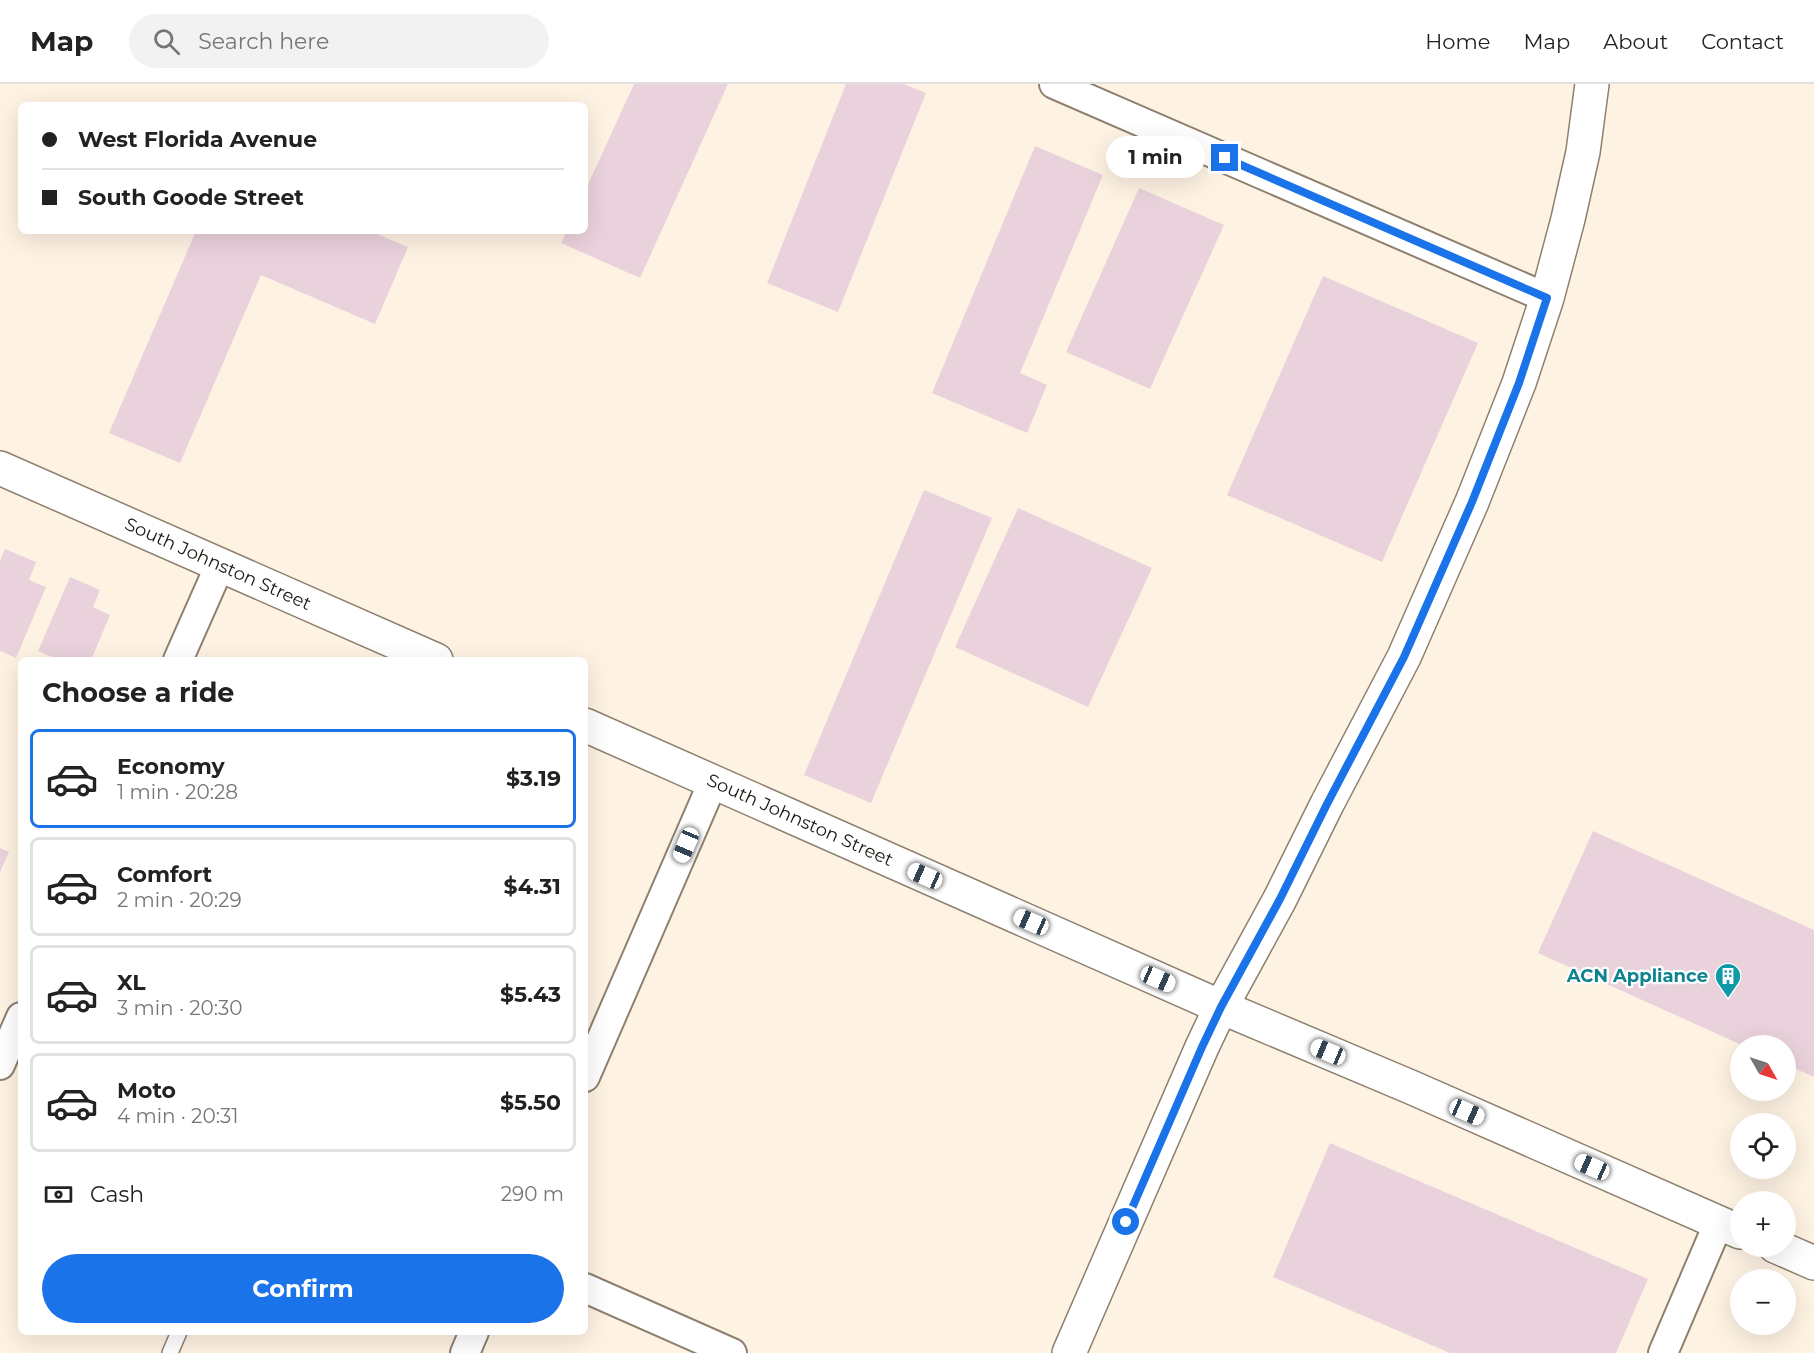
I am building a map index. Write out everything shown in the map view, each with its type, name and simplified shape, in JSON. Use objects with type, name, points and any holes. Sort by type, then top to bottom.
[{"type":"street","points":[[1054,84],[1547,298]]},
{"type":"street","points":[[1069,1353],[1221,1007],[1280,899],[1404,657],[1476,491],[1519,383],[1547,298],[1583,152],[1592,84]]},
{"type":"street","name":"South Johnston Street","points":[[0,468],[429,657]]},
{"type":"street","points":[[179,657],[220,565]]},
{"type":"street","name":"South Johnston Street","points":[[588,726],[1221,1007],[1413,1088],[1729,1227]]},
{"type":"street","points":[[588,1070],[713,782]]},
{"type":"street","points":[[0,1065],[14,1030]]},
{"type":"street","points":[[1663,1353],[1729,1227]]},
{"type":"street","points":[[1796,1255],[1814,1263]]},
{"type":"street","points":[[588,1289],[732,1353]]},
{"type":"street","points":[[465,1353],[473,1335]]},
{"type":"lane","points":[[170,1353],[178,1335]]},
{"type":"building","points":[[634,84],[728,84],[640,278],[561,243],[566,234],[588,234],[588,184]]},
{"type":"building","points":[[846,84],[904,84],[926,93],[838,312],[767,283]]},
{"type":"building","points":[[1035,146],[1103,175],[1020,373],[1047,385],[1027,433],[932,393]]},
{"type":"building","points":[[1139,188],[1224,225],[1150,389],[1066,352]]},
{"type":"building","points":[[195,234],[377,234],[408,247],[375,324],[261,275],[180,463],[109,433]]},
{"type":"building","points":[[1323,276],[1478,343],[1382,562],[1227,495]]},
{"type":"building","points":[[924,490],[992,518],[871,803],[804,775]]},
{"type":"building","points":[[1018,508],[1152,568],[1088,707],[955,647]]},
{"type":"building","points":[[5,549],[36,562],[29,580],[46,587],[16,658],[0,651],[0,561]]},
{"type":"building","points":[[70,577],[100,590],[93,607],[110,615],[92,657],[52,657],[38,651]]},
{"type":"building","name":"ACN Appliance","points":[[1593,831],[1814,930],[1814,1077],[1796,1069],[1796,1035],[1730,1035],[1730,1040],[1538,953]]},
{"type":"building","points":[[0,848],[9,852],[0,872]]},
{"type":"building","points":[[1330,1143],[1648,1279],[1616,1353],[1450,1353],[1273,1277]]},
{"type":"place","name":"ACN Appliance","points":[[1728,999]]},
{"type":"route","points":[[1126,1222],[1221,1007],[1280,899],[1404,657],[1472,502],[1519,383],[1547,298],[1225,158]]}]
